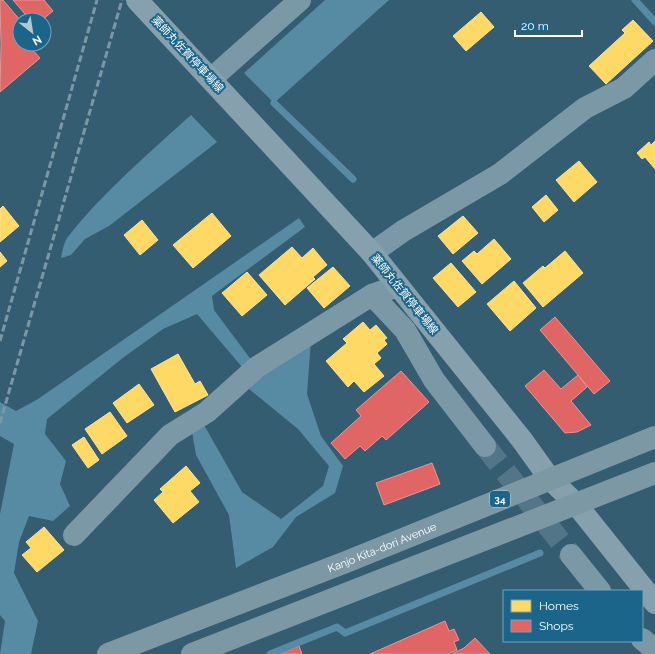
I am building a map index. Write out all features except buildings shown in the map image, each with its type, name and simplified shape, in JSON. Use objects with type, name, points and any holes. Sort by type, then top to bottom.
[{"type":"highway","name":"Kanjo Kita-dori Avenue","points":[[108,654],[346,562],[655,437]]},
{"type":"highway","points":[[192,654],[655,473]]},
{"type":"main road","name":"薬師丸佐賀停車場線","points":[[137,0],[372,254],[522,440],[550,479],[576,504],[655,603]]},
{"type":"street","points":[[211,79],[300,0]]},
{"type":"street","points":[[372,254],[403,231],[500,174],[586,108],[624,88],[655,60]]},
{"type":"street","points":[[74,535],[170,435],[207,412],[257,367],[372,295],[398,286]]},
{"type":"street","points":[[372,295],[405,330],[434,380],[485,446]]},
{"type":"street","points":[[571,555],[599,590]]},
{"type":"street","points":[[643,640],[655,650]]},
{"type":"water","points":[[325,0],[389,0],[274,103],[244,73]]},
{"type":"water","points":[[191,115],[217,142],[109,226],[85,239],[71,255],[61,258],[67,238],[81,221],[126,174]]},
{"type":"water","points":[[299,218],[305,227],[212,296],[214,310],[252,361],[242,367],[197,314],[163,329],[124,357],[47,419],[45,434],[66,461],[60,484],[70,506],[53,521],[29,516],[19,542],[14,573],[38,621],[31,654],[0,654],[5,621],[0,615],[0,514],[14,444],[0,436],[0,402],[16,411],[38,399]]},
{"type":"water","points":[[311,340],[307,394],[321,436],[343,466],[335,493],[296,517],[273,547],[236,568],[229,515],[196,455],[192,432],[204,425],[242,492],[281,519],[323,486],[329,466],[298,429],[249,389],[259,377]]},
{"type":"waterway","points":[[635,0],[655,22]]},
{"type":"waterway","points":[[274,103],[353,179]]},
{"type":"waterway","points":[[270,654],[337,627],[345,633],[540,553]]},
{"type":"tunnel","points":[[485,446],[571,555]]},
{"type":"railway","points":[[0,341],[97,0]]},
{"type":"railway","points":[[0,423],[122,0]]}]
